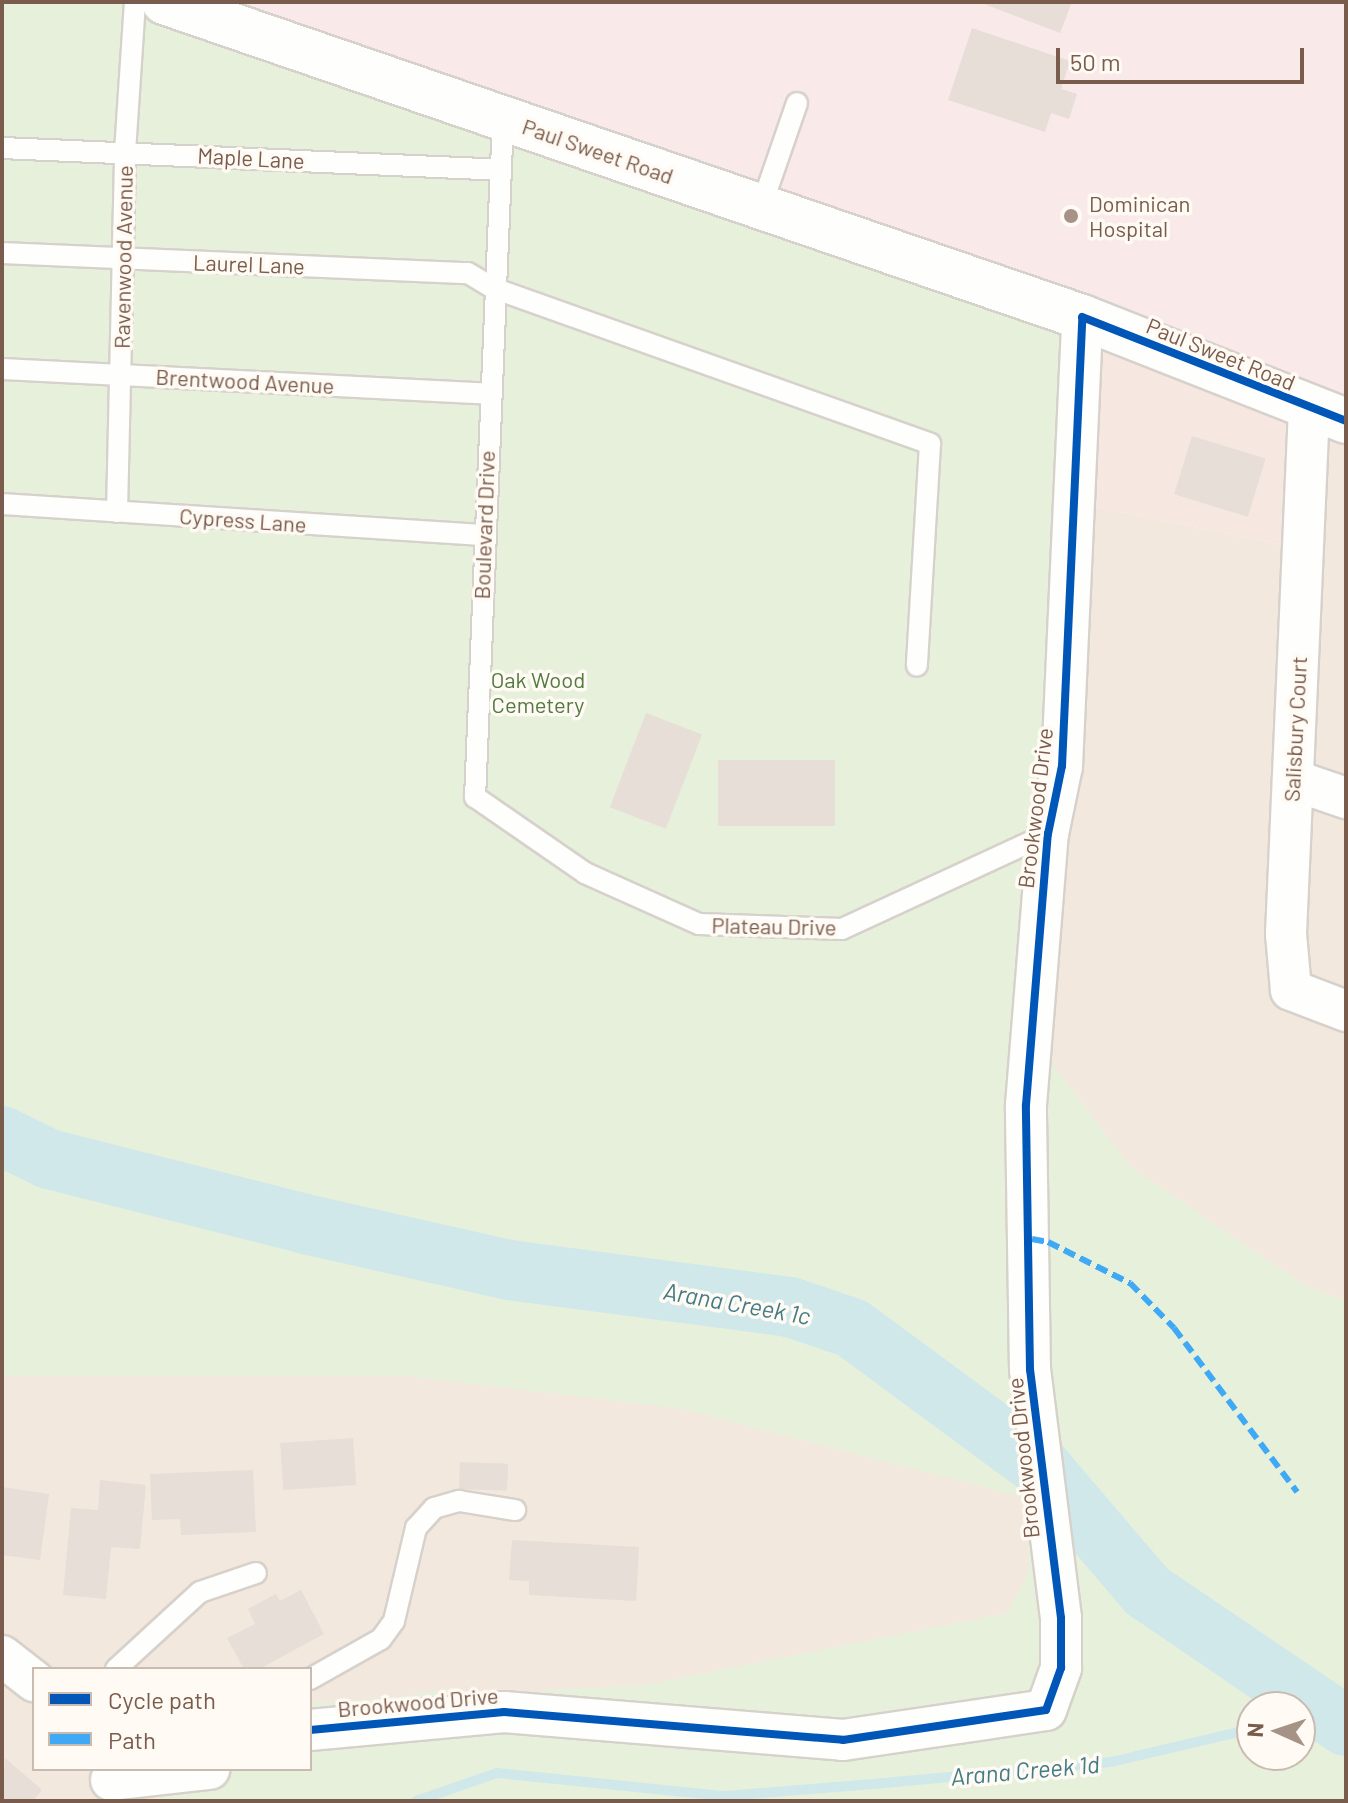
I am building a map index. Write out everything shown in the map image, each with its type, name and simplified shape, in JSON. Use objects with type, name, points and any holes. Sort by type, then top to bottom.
[{"type":"street","name":"Paul Sweet Road","points":[[164,2],[1082,317],[1328,415]]},
{"type":"street","name":"Brookwood Drive","points":[[312,1730],[504,1712],[843,1740],[1046,1710],[1061,1668],[1061,1618],[1030,1370],[1026,1105],[1048,834],[1062,766],[1082,317]]},
{"type":"street","name":"Salisbury Court","points":[[1328,415],[1293,780],[1286,934],[1291,990],[1346,1011]]},
{"type":"street","points":[[1293,780],[1346,798]]},
{"type":"street","points":[[2,1656],[32,1679]]},
{"type":"street","points":[[111,1783],[195,1771]]},
{"type":"lane","name":"Ravenwood Avenue","points":[[117,512],[125,152],[135,2]]},
{"type":"lane","points":[[761,207],[797,103]]},
{"type":"lane","name":"Boulevard Drive","points":[[503,119],[493,288],[475,797],[585,873]]},
{"type":"lane","name":"Maple Lane","points":[[2,148],[500,170]]},
{"type":"lane","name":"Laurel Lane","points":[[2,253],[468,273],[493,288],[930,444],[917,666]]},
{"type":"lane","name":"Brentwood Avenue","points":[[2,369],[489,394]]},
{"type":"lane","name":"Cypress Lane","points":[[2,504],[484,535]]},
{"type":"lane","name":"Plateau Drive","points":[[585,873],[699,924],[842,929],[1048,834]]},
{"type":"lane","points":[[312,1678],[381,1639],[394,1621],[416,1528],[434,1508],[459,1501],[515,1510]]},
{"type":"lane","points":[[118,1667],[200,1592],[256,1573]]},
{"type":"shaded area","name":"Dominican Hospital","points":[[192,2],[1346,2],[1346,417]]},
{"type":"shaded area","points":[[1087,323],[1308,403],[1302,549],[1080,504]]},
{"type":"shaded area","points":[[1308,403],[1346,417],[1346,1301],[1044,1191],[1044,909],[1080,504],[1301,549]]},
{"type":"shaded area","points":[[2,1166],[707,1286],[1346,1700],[1346,1801],[2,1801]]},
{"type":"green space","name":"Oak Wood Cemetery","points":[[2,2],[191,2],[1087,323],[1044,1053],[1131,1167],[1306,1286],[1346,1301],[1346,1801],[158,1801],[149,1771],[312,1771],[312,1703],[395,1698],[444,1689],[472,1694],[645,1685],[1007,1613],[1029,1572],[1026,1498],[682,1409],[407,1376],[2,1376]]},
{"type":"building","points":[[979,2],[1072,2],[1060,33]]},
{"type":"building","points":[[972,28],[1070,61],[1061,89],[1077,94],[1069,119],[1051,113],[1045,132],[948,100]]},
{"type":"building","points":[[1192,436],[1266,459],[1248,517],[1174,494]]},
{"type":"building","points":[[646,713],[702,735],[666,829],[610,807]]},
{"type":"building","points":[[718,760],[835,760],[835,826],[718,826]]},
{"type":"building","points":[[353,1438],[356,1485],[283,1490],[280,1443]]},
{"type":"building","points":[[460,1462],[508,1464],[507,1491],[459,1489]]},
{"type":"building","points":[[253,1470],[256,1532],[181,1535],[180,1519],[152,1520],[150,1474]]},
{"type":"building","points":[[100,1480],[146,1485],[140,1549],[111,1547],[106,1599],[63,1595],[71,1508],[98,1510]]},
{"type":"building","points":[[2,1487],[49,1494],[40,1560],[2,1555]]},
{"type":"building","points":[[512,1540],[639,1547],[636,1601],[529,1595],[529,1581],[509,1580]]},
{"type":"building","points":[[301,1590],[324,1634],[263,1667],[243,1667],[227,1638],[255,1624],[248,1609],[276,1594],[280,1601]]},
{"type":"building","points":[[5,1758],[42,1790],[33,1801],[2,1801]]},
{"type":"waterway","name":"Arana Creek 1c","points":[[2,1136],[49,1159],[305,1224],[509,1270],[790,1307],[852,1328],[1042,1468],[1147,1591],[1346,1726]]},
{"type":"waterway","name":"Arana Creek 1d","points":[[1316,1714],[1322,1713]]},
{"type":"waterway","name":"Arana Creek 1d","points":[[416,1801],[497,1773],[725,1796],[1111,1762],[1236,1733]]},
{"type":"marked path","points":[[1032,1239],[1048,1242],[1130,1283],[1174,1328],[1297,1492]]},
{"type":"cycle path","points":[[312,1730],[504,1712],[843,1740],[1046,1710],[1061,1668],[1061,1618],[1030,1370],[1026,1105],[1048,834],[1062,766],[1082,317],[1346,421]]},
{"type":"place","name":"Dominican Hospital","points":[[1071,216]]}]
